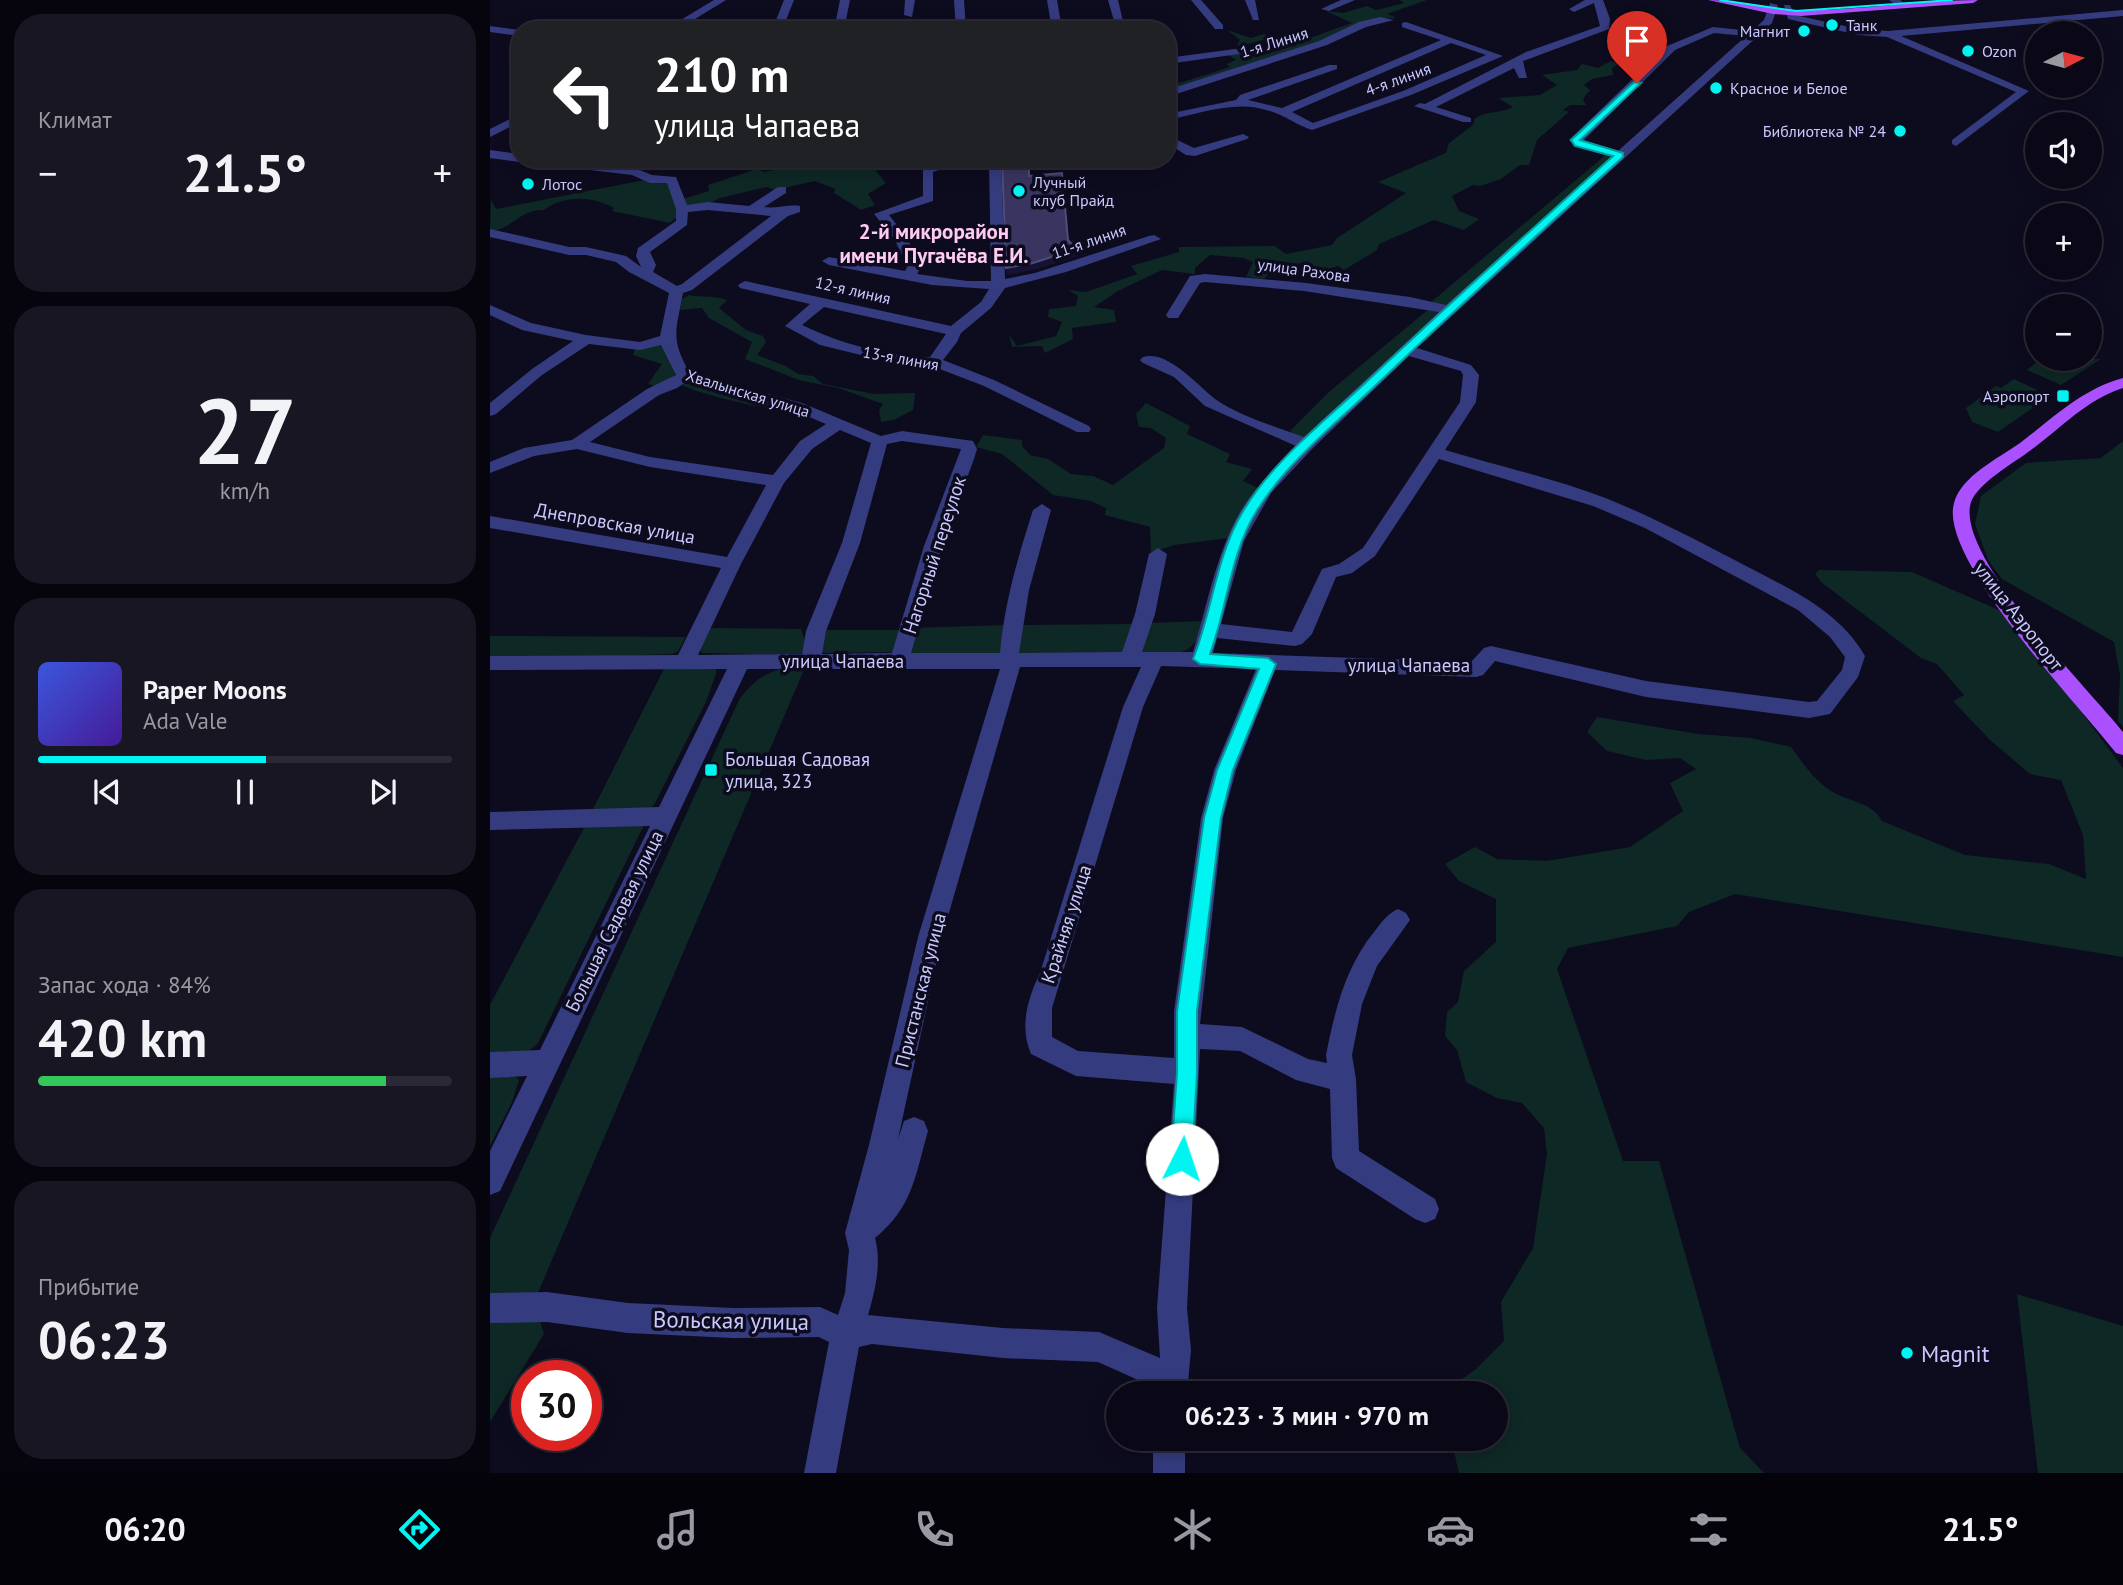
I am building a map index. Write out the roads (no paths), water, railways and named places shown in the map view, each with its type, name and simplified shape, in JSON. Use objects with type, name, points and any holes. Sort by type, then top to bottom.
[{"type":"main road","points":[[1713,0],[1780,9],[1973,0]]},
{"type":"main road","points":[[1738,0],[1780,9]]},
{"type":"main road","name":"улица Аэропорт","points":[[2123,383],[2108,387],[2085,402],[1987,475],[1964,498],[1959,520],[1965,542],[1989,583],[2123,747]]},
{"type":"street","points":[[685,21],[721,0]]},
{"type":"street","points":[[781,21],[789,0]]},
{"type":"street","points":[[841,21],[845,0]]},
{"type":"street","points":[[909,0],[909,15]]},
{"type":"street","points":[[958,0],[960,21]]},
{"type":"street","points":[[1052,0],[1056,21]]},
{"type":"street","points":[[1113,0],[1119,21]]},
{"type":"street","points":[[1196,0],[1219,27]]},
{"type":"street","points":[[1250,0],[1255,16]]},
{"type":"street","points":[[1326,9],[1350,0]]},
{"type":"street","points":[[1429,107],[1537,50],[1581,40],[1605,27],[1605,19],[1595,0],[1574,9]]},
{"type":"street","points":[[1200,659],[1236,541],[1248,514],[1265,489],[1307,444],[1448,310],[1780,9],[1791,17],[1804,21],[1858,32],[1888,34],[2123,13]]},
{"type":"street","name":"1-я Линия","points":[[1176,91],[1323,43],[1350,29],[1374,21],[1389,20]]},
{"type":"street","points":[[1406,25],[1517,62]]},
{"type":"street","points":[[490,29],[511,32]]},
{"type":"street","points":[[1619,155],[1578,144],[1575,140],[1671,48],[1713,30],[1751,34]]},
{"type":"street","points":[[1888,34],[2024,91],[1956,142]]},
{"type":"street","points":[[1176,115],[1241,102],[1284,111],[1450,40]]},
{"type":"street","points":[[1176,60],[1235,52]]},
{"type":"street","name":"4-я линия","points":[[1284,111],[1312,127],[1442,79],[1493,56]]},
{"type":"street","points":[[1517,62],[1523,76]]},
{"type":"street","points":[[1241,102],[1244,97],[1261,90],[1333,67]]},
{"type":"street","points":[[1391,99],[1429,107],[1467,120]]},
{"type":"street","points":[[490,134],[511,122]]},
{"type":"street","points":[[1176,143],[1195,152],[1243,137]]},
{"type":"street","points":[[490,154],[511,157]]},
{"type":"street","points":[[603,168],[635,172],[650,179],[673,183],[681,208],[682,222],[643,251],[649,265],[646,273]]},
{"type":"street","points":[[910,275],[915,267],[909,253],[892,225],[880,214],[929,198],[926,170],[933,168]]},
{"type":"street","points":[[934,362],[950,342],[954,331],[995,295],[999,283],[995,168]]},
{"type":"street","points":[[752,210],[782,190]]},
{"type":"street","points":[[676,291],[687,287],[745,240],[789,211],[708,206],[681,208]]},
{"type":"street","points":[[490,233],[569,251],[606,254],[621,259],[634,269],[676,291]]},
{"type":"street","name":"11-я линия","points":[[829,261],[968,285],[999,283],[1029,279],[1154,239]]},
{"type":"street","name":"улица Рахова","points":[[1173,315],[1195,279],[1205,278],[1306,287],[1316,291],[1335,291],[1429,304],[1448,310]]},
{"type":"street","name":"12-я линия","points":[[745,285],[954,331]]},
{"type":"street","points":[[490,309],[527,327],[640,346],[667,339],[676,291]]},
{"type":"street","name":"13-я линия","points":[[822,301],[792,326],[825,342],[867,353],[906,361],[934,362],[989,383],[1083,429]]},
{"type":"street","points":[[490,326],[508,319]]},
{"type":"street","points":[[490,411],[537,372],[586,339]]},
{"type":"street","name":"Хвалынская улица","points":[[667,339],[670,352],[684,376],[796,406],[880,441],[890,436],[924,438],[967,445],[969,449]]},
{"type":"street","points":[[1211,630],[1295,639],[1302,634],[1329,573],[1345,569],[1370,552],[1468,402],[1471,375],[1466,368],[1406,350]]},
{"type":"street","points":[[1148,360],[1179,374],[1211,403],[1264,428],[1307,444]]},
{"type":"street","points":[[577,444],[653,393],[672,385],[684,376]]},
{"type":"street","points":[[685,661],[732,564],[777,481],[806,445],[838,424]]},
{"type":"street","points":[[808,661],[814,650],[816,631],[850,543],[880,441]]},
{"type":"street","points":[[490,468],[530,452],[577,444],[650,462],[777,481]]},
{"type":"street","name":"Нагорный переулок","points":[[899,661],[939,530],[961,481],[961,469],[969,449]]},
{"type":"street","name":"улица Чапаева","points":[[490,663],[1200,659],[1268,664],[1378,664],[1476,670],[1491,653],[1646,688],[1809,710],[1823,708],[1851,672],[1855,656],[1837,632],[1805,605],[1769,585],[1651,524],[1599,502],[1434,452]]},
{"type":"street","name":"Пристанская улица","points":[[820,1473],[846,1334],[860,1293],[864,1250],[859,1233],[883,1145],[930,937],[1010,669],[1009,661],[1023,578],[1042,510]]},
{"type":"street","name":"Днепровская улица","points":[[490,522],[732,564]]},
{"type":"street","points":[[1129,661],[1145,614],[1158,554]]},
{"type":"street","name":"Крайняя улица","points":[[1154,661],[1133,707],[1052,974],[1042,995],[1037,1031],[1040,1045],[1076,1063],[1187,1072]]},
{"type":"street","name":"Большая Садовая улица","points":[[490,1181],[740,662]]},
{"type":"street","points":[[1172,1381],[1176,1350],[1172,1308],[1187,1072],[1188,998],[1212,818],[1225,770],[1268,664]]},
{"type":"street","points":[[490,821],[664,816]]},
{"type":"street","points":[[1398,920],[1367,958],[1349,1004],[1339,1055],[1343,1079],[1346,1158],[1425,1209]]},
{"type":"street","points":[[1188,1036],[1242,1040],[1305,1071],[1343,1079]]},
{"type":"street","points":[[490,1065],[546,1062]]},
{"type":"street","points":[[859,1233],[882,1214],[895,1196],[914,1132]]},
{"type":"street","name":"Вольская улица","points":[[490,1308],[548,1307],[628,1318],[733,1323],[820,1322],[846,1334],[872,1329],[1003,1343],[1099,1347],[1162,1381]]},
{"type":"street","points":[[1169,1451],[1169,1473]]},
{"type":"tram line","points":[[1720,0],[1796,11],[1952,0]]},
{"type":"place","name":"Танк","points":[[1832,25]]},
{"type":"place","name":"Магнит","points":[[1804,31]]},
{"type":"place","name":"Ozon","points":[[1968,51]]},
{"type":"place","name":"Красное и Белое","points":[[1716,88]]},
{"type":"place","name":"Библиотека № 24","points":[[1900,131]]},
{"type":"place","name":"Лотос","points":[[528,184]]},
{"type":"place","name":"Лучный клуб Прайд","points":[[1019,191]]},
{"type":"place","name":"Аэропорт","points":[[2063,396]]},
{"type":"place","name":"Большая Садовая улица, 323","points":[[711,770]]},
{"type":"place","name":"Magnit","points":[[1907,1353]]},
{"type":"district","name":"2-й микрорайон имени Пугачёва Е.И.","points":[[934,243]]}]
